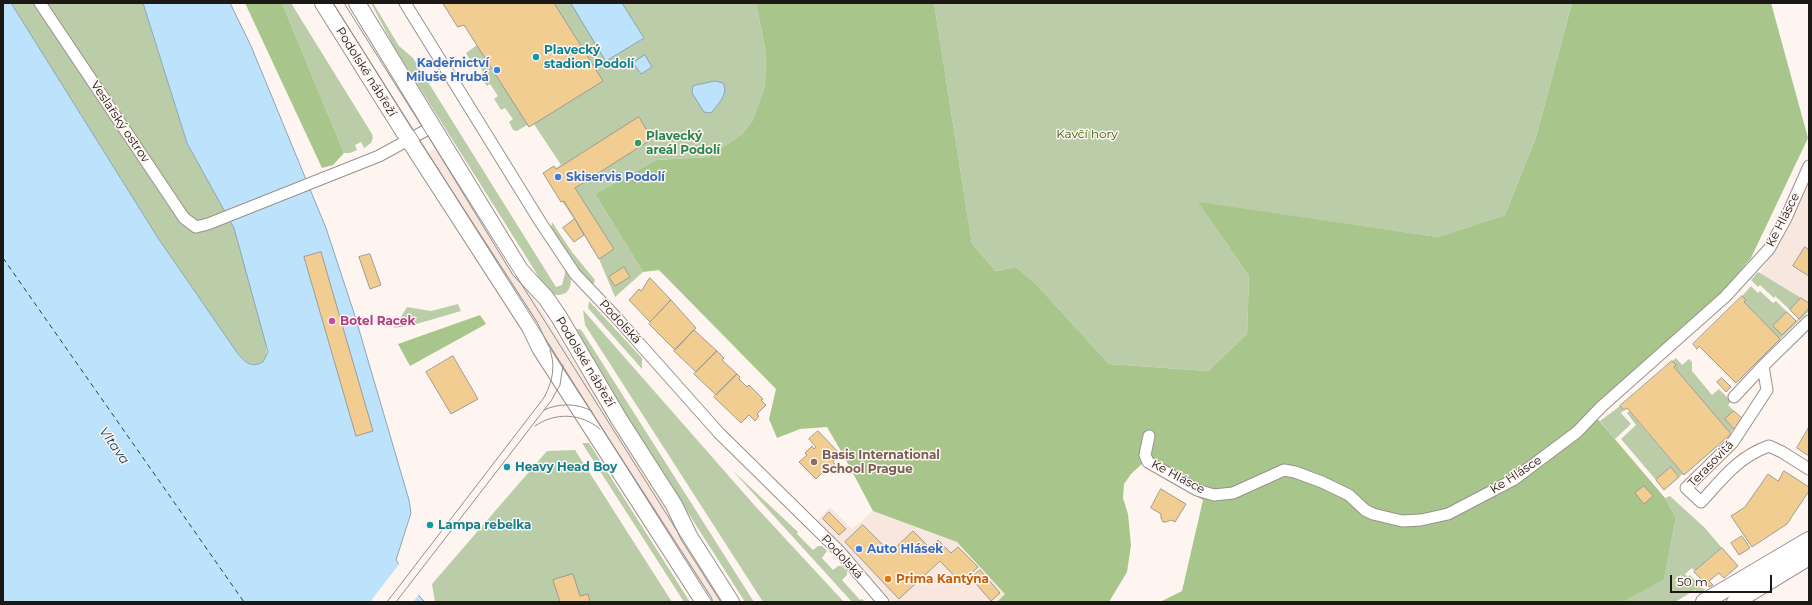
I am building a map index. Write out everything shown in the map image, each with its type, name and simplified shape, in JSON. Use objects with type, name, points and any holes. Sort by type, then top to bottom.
[{"type":"main road","name":"Podolské nábřeží","points":[[323,3],[409,140],[530,327],[540,348],[704,602]]},
{"type":"main road","name":"Podolské nábřeží","points":[[357,3],[520,270],[546,298],[559,317],[619,419],[674,505],[690,536],[731,602]]},
{"type":"main road","points":[[1704,602],[1809,540]]},
{"type":"main road","points":[[1735,602],[1809,557]]},
{"type":"street","name":"Veslařský ostrov","points":[[40,3],[184,218],[196,227],[208,224],[343,171],[391,150],[409,140]]},
{"type":"street","name":"Podolská","points":[[406,3],[575,274],[615,316],[719,433],[840,552],[883,602]]},
{"type":"street","points":[[409,140],[432,127]]},
{"type":"street","name":"Ke Hlásce","points":[[1149,436],[1145,455],[1148,462],[1181,482],[1208,494],[1221,495],[1233,493],[1284,470],[1289,470],[1310,476],[1348,495],[1365,510],[1380,517],[1408,521],[1448,514],[1513,480],[1571,437],[1601,407],[1725,297],[1769,249],[1786,218],[1809,166]]},
{"type":"street","points":[[1734,397],[1763,366],[1809,322]]},
{"type":"street","name":"Terasovitá","points":[[1763,366],[1767,390],[1746,424],[1733,442],[1686,488],[1701,502],[1736,464],[1753,452],[1769,446],[1782,452],[1809,469]]},
{"type":"shaded area","points":[[439,150],[727,602],[708,602],[428,156],[430,151]]},
{"type":"shaded area","points":[[1809,176],[1809,303],[1760,273],[1783,236]]},
{"type":"shaded area","points":[[830,507],[852,529],[873,511],[957,542],[1005,594],[997,602],[969,602],[967,600],[965,602],[892,602],[869,573],[817,521]]},
{"type":"green space","points":[[11,3],[143,3],[187,143],[234,228],[266,343],[267,355],[263,362],[255,365],[249,364],[238,354],[158,238]]},
{"type":"green space","points":[[245,3],[282,3],[344,153],[333,165],[322,168]]},
{"type":"green space","points":[[282,3],[291,3],[372,134],[373,138],[371,143],[364,148],[361,142],[355,145],[357,150],[350,153],[344,153]]},
{"type":"green space","points":[[371,3],[373,3],[399,46],[413,58],[556,287],[562,285],[566,269],[570,275],[571,284],[566,293],[556,295],[547,290],[394,47]]},
{"type":"green space","name":"Plavecký areál Podolí","points":[[443,3],[756,3],[766,53],[765,86],[753,120],[742,134],[709,157],[656,160],[595,194],[643,272],[615,297],[599,259],[584,235],[574,242],[563,228],[574,219],[543,173],[554,166],[556,168],[561,165],[534,124],[529,127],[527,125],[517,131],[513,130],[509,122],[513,119],[505,108],[501,110],[494,99],[498,96],[490,84],[487,86],[479,75],[483,72],[475,60],[471,62],[466,53],[477,45],[464,25],[458,27]]},
{"type":"green space","points":[[756,3],[934,3],[972,244],[996,271],[1016,267],[1036,284],[1109,364],[1208,371],[1247,334],[1249,276],[1198,202],[1438,237],[1505,215],[1536,137],[1572,3],[1771,3],[1808,138],[1751,258],[1719,296],[1591,411],[1665,498],[1676,518],[1664,579],[1623,602],[1160,602],[1182,591],[1203,500],[1168,481],[1143,463],[1131,474],[1124,484],[1123,498],[1128,514],[1131,545],[1127,572],[1109,602],[997,602],[1005,594],[957,542],[873,511],[827,427],[800,429],[777,438],[769,419],[776,389],[659,270],[643,272],[595,194],[656,160],[709,157],[742,134],[753,120],[765,86],[766,53]]},
{"type":"green space","name":"Kavčí hory","points":[[934,3],[1572,3],[1536,137],[1505,215],[1438,237],[1199,203],[1249,276],[1247,334],[1208,371],[1109,364],[1036,284],[1016,267],[996,271],[972,244]]},
{"type":"green space","points":[[552,222],[572,252],[595,280],[593,286],[575,266],[551,228]]},
{"type":"green space","points":[[1758,272],[1801,298],[1790,310],[1775,296],[1774,298],[1760,285],[1758,287],[1751,280]]},
{"type":"green space","points":[[1751,286],[1758,293],[1760,291],[1773,303],[1776,301],[1787,312],[1773,326],[1782,335],[1809,308],[1809,311],[1780,339],[1744,302],[1746,300],[1742,296]]},
{"type":"green space","points":[[589,301],[642,358],[642,369],[588,308]]},
{"type":"green space","points":[[458,304],[461,311],[413,325],[394,328],[407,307],[431,311]]},
{"type":"green space","points":[[583,310],[756,507],[844,602],[763,602],[585,325]]},
{"type":"green space","points":[[480,315],[486,324],[410,366],[398,344]]},
{"type":"green space","points":[[577,329],[582,331],[754,602],[745,602],[572,331]]},
{"type":"green space","points":[[1676,358],[1682,365],[1689,359],[1692,362],[1692,371],[1712,395],[1719,389],[1731,401],[1728,405],[1734,411],[1725,419],[1734,429],[1730,433],[1674,367],[1676,365],[1672,361]]},
{"type":"green space","points":[[1620,406],[1624,410],[1621,413],[1631,424],[1615,439],[1600,421]]},
{"type":"green space","points":[[1629,411],[1683,474],[1679,477],[1671,467],[1656,480],[1621,439],[1636,425],[1627,413]]},
{"type":"green space","points":[[582,443],[589,443],[690,602],[684,602]]},
{"type":"green space","points":[[575,450],[672,602],[435,602],[432,584],[547,451]]},
{"type":"green space","points":[[732,470],[798,532],[797,534],[813,550],[818,546],[822,546],[827,551],[822,558],[833,570],[838,566],[842,566],[847,571],[847,575],[842,580],[860,600],[862,599],[865,602],[852,602]]},
{"type":"green space","points":[[1670,496],[1705,528],[1722,548],[1695,571],[1692,568],[1685,574],[1688,577],[1690,575],[1701,588],[1706,589],[1699,594],[1695,590],[1675,602],[1623,602],[1664,578],[1676,518],[1665,498]]},
{"type":"water","name":"Vltava","points":[[3,3],[11,3],[158,238],[238,354],[249,364],[255,365],[263,362],[268,352],[234,228],[187,143],[143,3],[230,3],[251,46],[326,228],[355,316],[409,500],[411,513],[396,560],[420,597],[425,602],[3,602]]},
{"type":"water","points":[[571,3],[622,3],[644,38],[606,61]]},
{"type":"water","points":[[645,55],[652,67],[641,74],[633,63]]},
{"type":"water","points":[[715,81],[723,83],[725,91],[724,95],[711,113],[704,112],[692,93],[693,86]]},
{"type":"pier","points":[[400,563],[420,593],[413,602],[370,602]]},
{"type":"building","name":"Plavecký stadion Podolí","points":[[443,3],[554,3],[603,81],[529,127],[464,25],[458,27]]},
{"type":"building","points":[[639,117],[652,139],[575,188],[614,249],[599,259],[564,201],[561,202],[543,173],[554,166],[556,169]]},
{"type":"building","points":[[639,172],[642,178],[634,183],[631,177]]},
{"type":"building","points":[[575,219],[584,235],[574,242],[563,228]]},
{"type":"building","points":[[1805,247],[1809,250],[1809,276],[1793,266]]},
{"type":"building","name":"Botel Racek","points":[[321,252],[373,431],[356,436],[304,257]]},
{"type":"building","points":[[370,254],[381,285],[370,289],[359,257]]},
{"type":"building","points":[[624,267],[630,277],[615,286],[609,277]]},
{"type":"building","points":[[650,278],[671,300],[650,322],[629,300],[639,289],[641,291]]},
{"type":"building","points":[[1742,296],[1746,300],[1744,302],[1780,339],[1736,383],[1699,346],[1697,349],[1693,344]]},
{"type":"building","points":[[1801,298],[1809,303],[1809,308],[1799,319],[1790,310]]},
{"type":"building","points":[[671,300],[696,328],[675,350],[649,324]]},
{"type":"building","points":[[1787,312],[1796,321],[1782,335],[1773,326]]},
{"type":"building","points":[[694,330],[717,351],[696,372],[674,351]]},
{"type":"building","points":[[717,351],[724,358],[722,360],[737,374],[716,395],[694,374]]},
{"type":"building","points":[[453,356],[478,399],[451,414],[426,372]]},
{"type":"building","points":[[1672,361],[1676,365],[1674,367],[1731,434],[1684,475],[1627,408],[1624,410],[1620,406]]},
{"type":"building","points":[[737,374],[740,377],[739,379],[747,387],[749,385],[763,399],[761,400],[766,405],[757,414],[759,416],[755,421],[749,415],[741,423],[714,397]]},
{"type":"building","points":[[1722,378],[1731,387],[1726,392],[1717,382]]},
{"type":"building","points":[[1734,411],[1744,420],[1734,429],[1725,419]]},
{"type":"building","points":[[1809,427],[1809,456],[1797,448]]},
{"type":"building","points":[[818,431],[841,455],[833,462],[835,464],[825,474],[823,472],[816,479],[799,462],[807,455],[805,453],[812,446],[814,449],[816,447],[809,439]]},
{"type":"building","points":[[1671,467],[1679,477],[1664,490],[1656,480]]},
{"type":"building","points":[[1784,471],[1809,487],[1809,491],[1787,524],[1752,547],[1731,516],[1745,507],[1768,474],[1778,481]]},
{"type":"building","points":[[1644,486],[1653,496],[1644,504],[1635,493]]},
{"type":"building","points":[[1161,489],[1186,504],[1175,522],[1171,520],[1163,522],[1161,514],[1151,508]]},
{"type":"building","points":[[829,512],[846,529],[839,535],[823,519]]},
{"type":"building","points":[[863,525],[892,554],[892,551],[913,531],[930,548],[938,540],[951,553],[958,547],[978,567],[961,583],[940,561],[899,599],[845,542]]},
{"type":"building","points":[[1742,536],[1750,548],[1739,555],[1731,543]]},
{"type":"building","points":[[1722,548],[1738,566],[1724,578],[1719,573],[1709,581],[1713,585],[1709,587],[1694,572]]},
{"type":"building","points":[[980,570],[1000,593],[991,601],[971,578]]},
{"type":"building","points":[[573,574],[580,596],[588,594],[590,602],[560,602],[553,580]]},
{"type":"ferry route","points":[[3,258],[244,602]]},
{"type":"tram line","points":[[333,3],[712,602]]},
{"type":"tram line","points":[[344,3],[722,602]]},
{"type":"tram line","points":[[387,602],[543,399],[549,387],[553,369],[550,350]]},
{"type":"tram line","points":[[396,602],[551,401],[560,385],[563,365]]},
{"type":"tram line","points":[[544,410],[556,406],[574,405],[592,411]]},
{"type":"tram line","points":[[535,426],[551,418],[568,416],[585,420],[600,429]]},
{"type":"place","name":"Plavecký stadion Podolí","points":[[536,57]]},
{"type":"place","name":"Kadeřnictví Miluše Hrubá","points":[[497,70]]},
{"type":"place","name":"Plavecký areál Podolí","points":[[638,143]]},
{"type":"place","name":"Skiservis Podolí","points":[[558,177]]},
{"type":"place","name":"Botel Racek","points":[[332,321]]},
{"type":"place","name":"Basis International School Prague","points":[[814,462]]},
{"type":"place","name":"Heavy Head Boy","points":[[507,467]]},
{"type":"place","name":"Lampa rebelka","points":[[430,525]]},
{"type":"place","name":"Auto Hlásek","points":[[859,549]]},
{"type":"place","name":"Prima Kantýna","points":[[888,579]]}]
